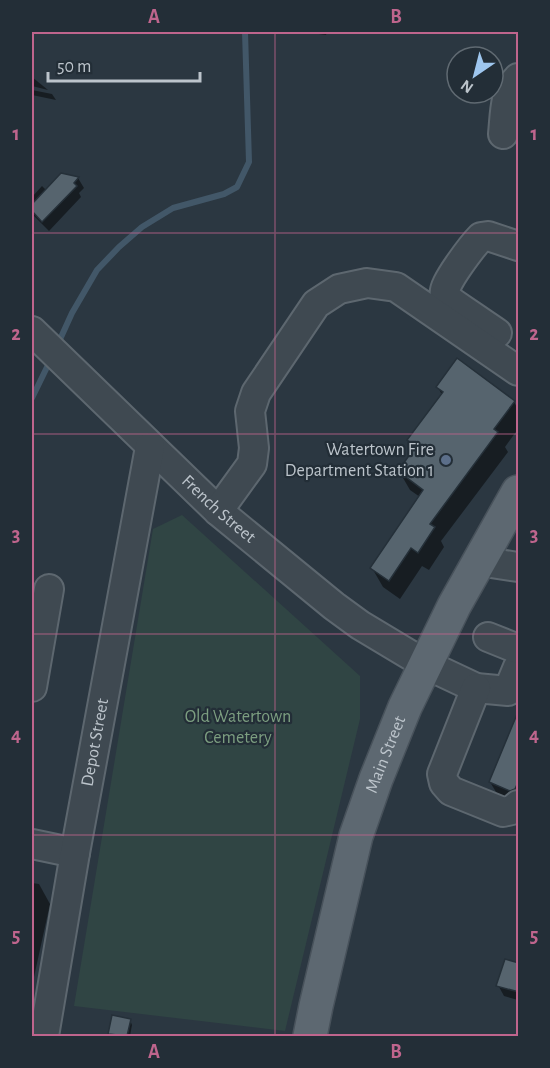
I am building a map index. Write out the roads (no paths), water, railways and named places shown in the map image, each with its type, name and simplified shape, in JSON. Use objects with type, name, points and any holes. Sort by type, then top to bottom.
[{"type":"main road","name":"Main Street","points":[[310,1036],[356,836],[401,718],[425,664],[478,561],[519,492]]},
{"type":"street","points":[[503,134],[505,103],[514,82],[519,78]]},
{"type":"street","points":[[519,246],[488,236],[481,237],[450,279],[444,295],[519,349]]},
{"type":"street","points":[[218,511],[252,464],[254,448],[250,411],[256,393],[316,304],[339,289],[367,283],[396,287],[519,371]]},
{"type":"street","name":"French Street","points":[[32,331],[218,511],[334,606],[360,625],[425,664],[476,688],[515,685]]},
{"type":"street","name":"Depot Street","points":[[47,1036],[75,853],[150,447]]},
{"type":"street","points":[[478,561],[519,567]]},
{"type":"street","points":[[32,687],[49,589]]},
{"type":"street","points":[[488,637],[519,650]]},
{"type":"street","points":[[476,688],[442,774],[444,783],[451,791],[503,812],[519,805]]},
{"type":"street","points":[[32,844],[75,853]]},
{"type":"waterway","points":[[57,346],[72,313],[97,270],[119,247],[142,227],[173,208],[224,194],[237,187],[249,162],[245,32]]},
{"type":"waterway","points":[[32,398],[50,361]]},
{"type":"place","name":"Watertown Fire Department Station 1","points":[[446,460]]},
{"type":"park label","name":"Old Watertown Cemetery","points":[[238,727]]}]
